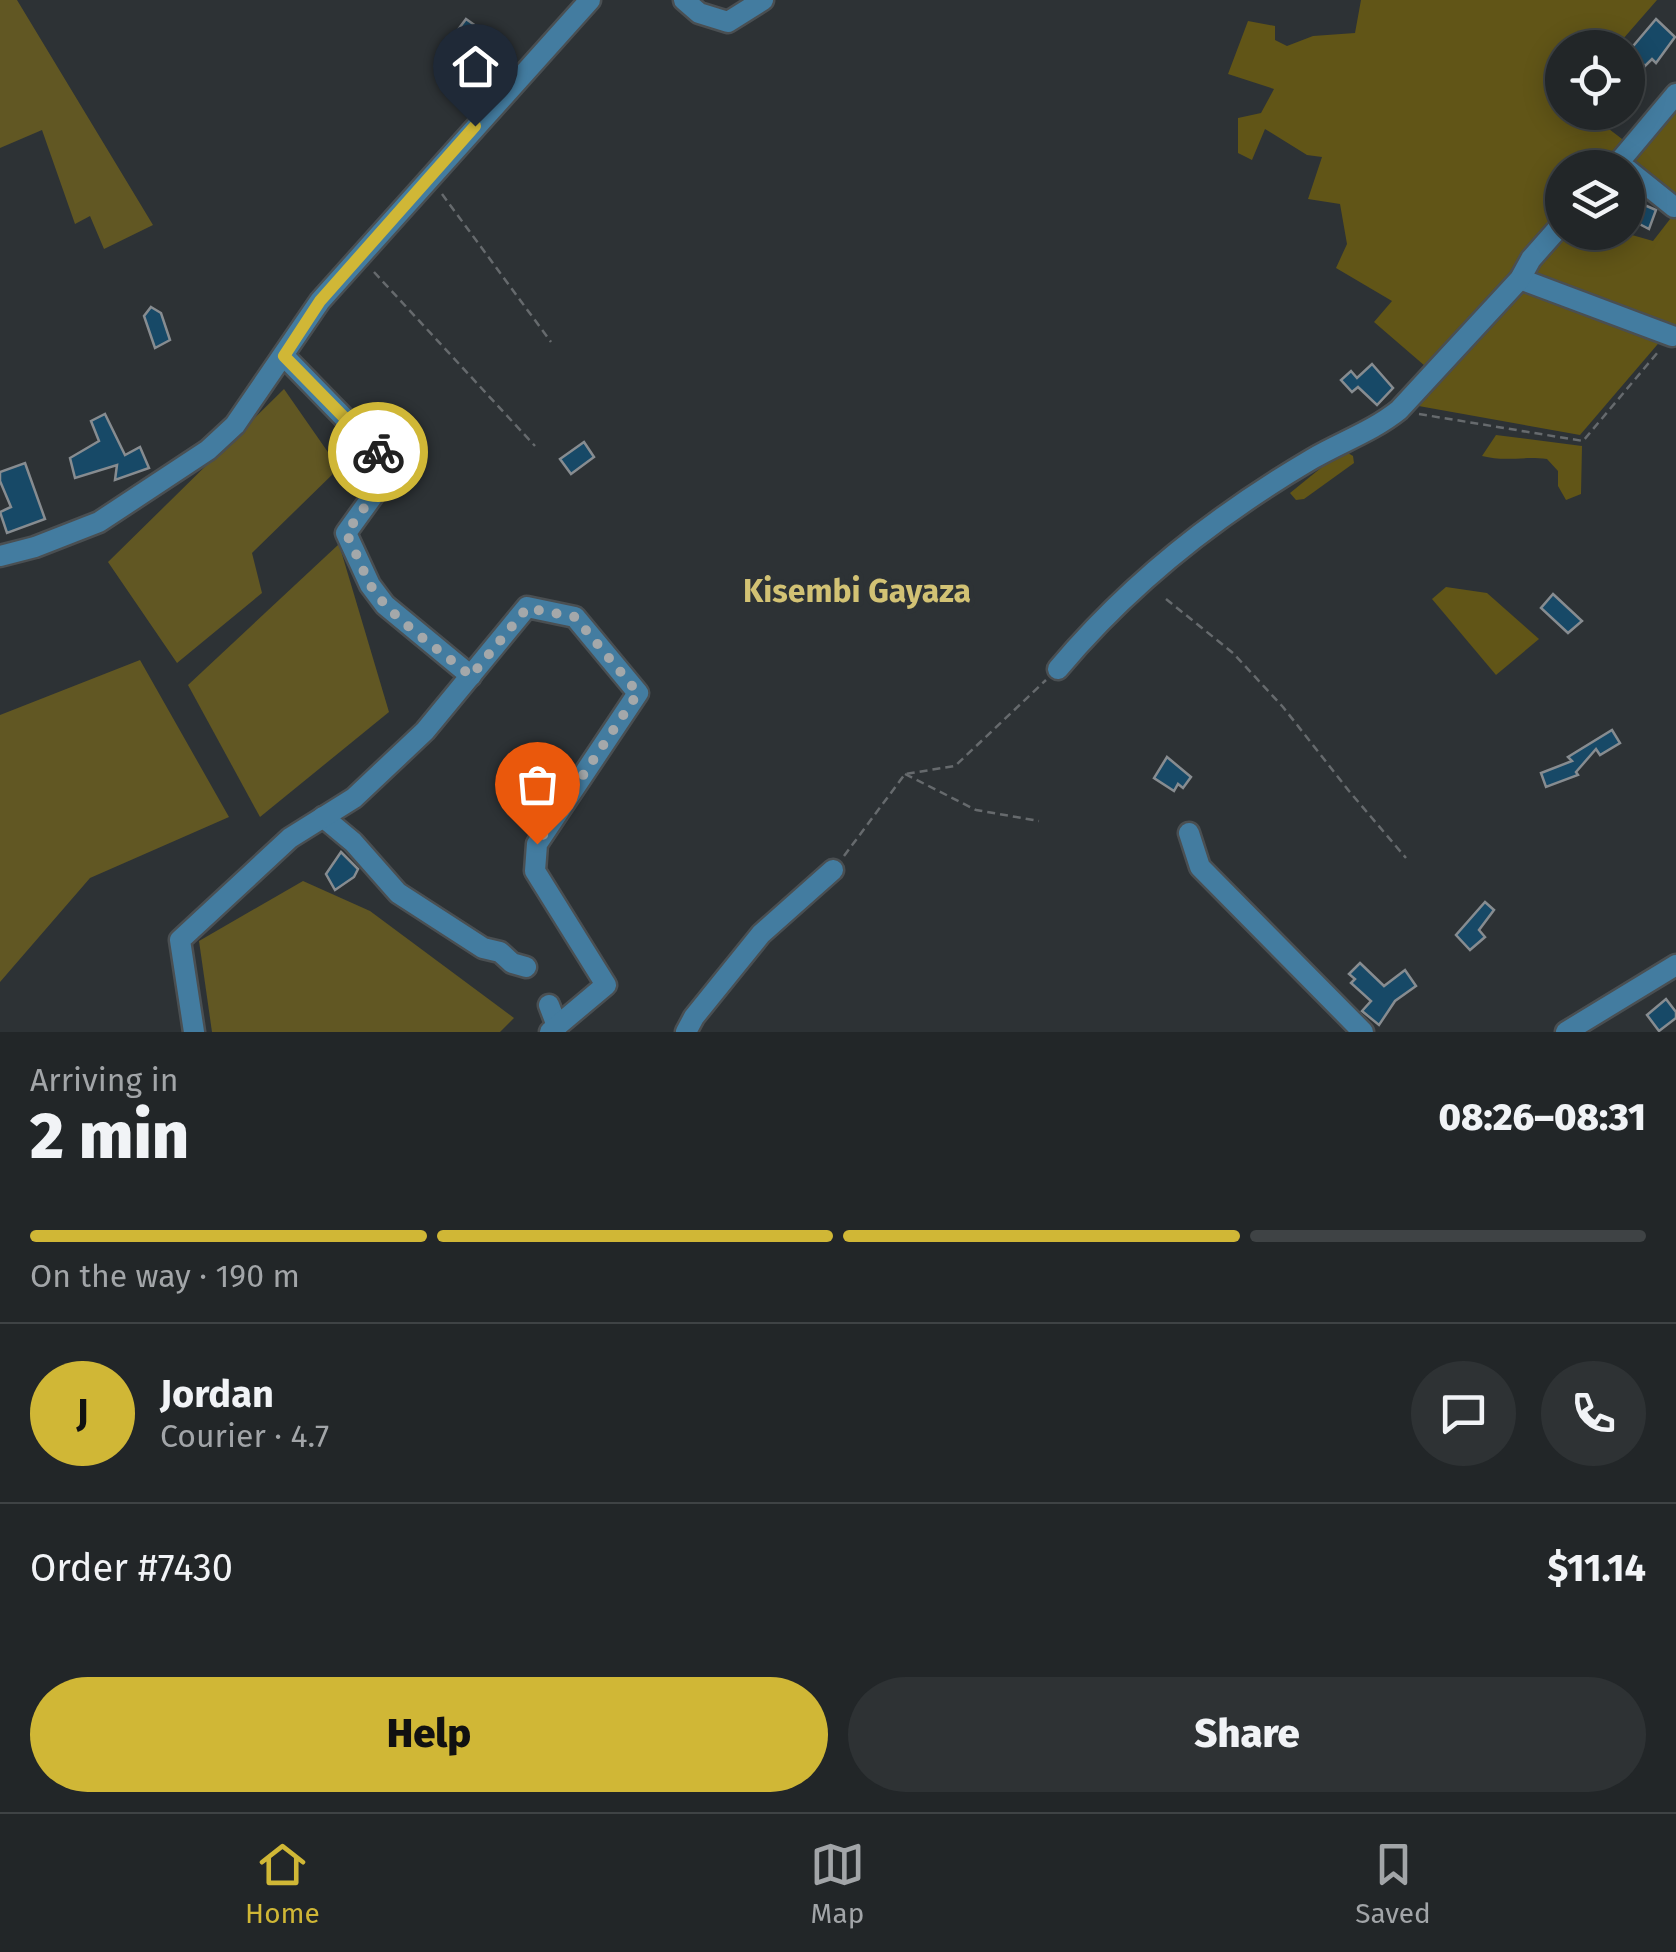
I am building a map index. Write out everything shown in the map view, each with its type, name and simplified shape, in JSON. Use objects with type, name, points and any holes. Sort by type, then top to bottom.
[{"type":"street","points":[[0,556],[48,543],[99,522],[208,450],[235,426],[320,301],[590,0]]},
{"type":"street","points":[[684,0],[700,14],[728,22],[762,0]]},
{"type":"street","points":[[1634,150],[1676,94]]},
{"type":"street","points":[[1645,185],[1674,207]]},
{"type":"street","points":[[1058,669],[1097,622],[1203,530],[1312,459],[1381,425],[1399,410],[1520,280],[1545,244]]},
{"type":"street","points":[[1520,280],[1672,336]]},
{"type":"street","points":[[284,356],[393,468],[346,533],[370,585],[385,605],[471,676]]},
{"type":"street","points":[[194,1032],[180,940],[290,838],[354,798],[425,731],[527,608],[575,617],[638,693],[537,844],[536,872],[606,985],[554,1029],[549,1005]]},
{"type":"street","points":[[323,817],[352,842],[398,893],[483,948],[526,966]]},
{"type":"street","points":[[1188,833],[1200,867],[1363,1032]]},
{"type":"street","points":[[686,1032],[760,934],[832,870]]},
{"type":"street","points":[[1566,1032],[1676,965]]},
{"type":"path","points":[[430,177],[551,342]]},
{"type":"path","points":[[360,256],[534,446]]},
{"type":"path","points":[[1399,410],[1583,441],[1672,336]]},
{"type":"path","points":[[1166,599],[1233,653],[1406,858]]},
{"type":"path","points":[[832,870],[905,774],[955,766],[1058,669]]},
{"type":"path","points":[[905,774],[976,810],[1039,820]]},
{"type":"shaded area","points":[[0,0],[17,0],[153,225],[104,249],[90,216],[75,224],[42,130],[0,148]]},
{"type":"shaded area","points":[[1361,0],[1657,0],[1631,30],[1545,30],[1545,130],[1610,130],[1626,142],[1618,150],[1545,150],[1545,229],[1475,315],[1425,366],[1374,322],[1392,301],[1336,268],[1347,244],[1340,204],[1308,199],[1322,157],[1307,155],[1265,129],[1252,160],[1238,153],[1238,118],[1261,113],[1274,89],[1228,74],[1248,21],[1275,26],[1275,40],[1287,46],[1313,36],[1355,33]]},
{"type":"shaded area","points":[[1676,101],[1676,326],[1668,327],[1539,280],[1532,269],[1550,250],[1645,250],[1645,239],[1653,241],[1674,214],[1645,185],[1645,150],[1641,150]]},
{"type":"shaded area","points":[[1522,287],[1663,338],[1580,435],[1413,405]]},
{"type":"shaded area","points":[[284,389],[339,468],[252,553],[262,593],[177,663],[108,562]]},
{"type":"shaded area","points":[[1496,435],[1582,446],[1581,494],[1566,500],[1558,486],[1558,471],[1547,459],[1482,456]]},
{"type":"shaded area","points":[[1343,450],[1353,456],[1354,463],[1304,499],[1296,500],[1290,493]]},
{"type":"shaded area","points":[[339,544],[389,712],[260,817],[188,685]]},
{"type":"shaded area","points":[[1446,587],[1487,593],[1539,639],[1496,675],[1432,599]]},
{"type":"shaded area","points":[[140,660],[229,817],[90,878],[0,982],[0,715]]},
{"type":"shaded area","points":[[303,881],[370,911],[514,1018],[500,1032],[212,1032],[199,941]]},
{"type":"building","points":[[466,19],[507,48],[498,60],[457,31]]},
{"type":"building","points":[[1656,19],[1675,37],[1656,63],[1652,59],[1645,66],[1645,32]]},
{"type":"building","points":[[1645,205],[1656,210],[1649,229],[1645,227]]},
{"type":"building","points":[[151,307],[161,313],[170,340],[155,348],[144,316]]},
{"type":"building","points":[[1372,364],[1393,388],[1377,405],[1358,387],[1352,392],[1341,380],[1351,371],[1357,378]]},
{"type":"building","points":[[105,414],[125,455],[140,447],[149,468],[115,480],[117,465],[75,478],[70,458],[99,441],[91,421]]},
{"type":"building","points":[[584,442],[594,457],[571,474],[560,459]]},
{"type":"building","points":[[25,463],[45,519],[7,533],[0,512],[11,507],[0,472]]},
{"type":"building","points":[[1553,594],[1582,621],[1568,633],[1541,608]]},
{"type":"building","points":[[1612,730],[1620,743],[1600,755],[1596,749],[1576,772],[1578,775],[1546,787],[1541,773],[1572,761],[1568,757]]},
{"type":"building","points":[[1167,757],[1191,777],[1183,788],[1178,784],[1174,791],[1154,778]]},
{"type":"building","points":[[341,852],[358,869],[354,877],[335,890],[326,874]]},
{"type":"building","points":[[1485,902],[1494,910],[1479,930],[1485,937],[1470,950],[1456,935]]},
{"type":"building","points":[[1360,963],[1384,986],[1405,970],[1416,986],[1395,1001],[1379,1025],[1362,1011],[1371,1001],[1351,983],[1355,979],[1349,974]]},
{"type":"building","points":[[1666,999],[1676,1018],[1659,1031],[1647,1015]]},
{"type":"way so far","points":[[378,452],[393,468],[346,533],[370,585],[385,605],[471,676],[527,608],[575,617],[638,693],[537,844]]},
{"type":"district","name":"Kisembi Gayaza","points":[[857,591]]},
{"type":"route","points":[[378,452],[284,356],[320,301],[475,126]]}]
